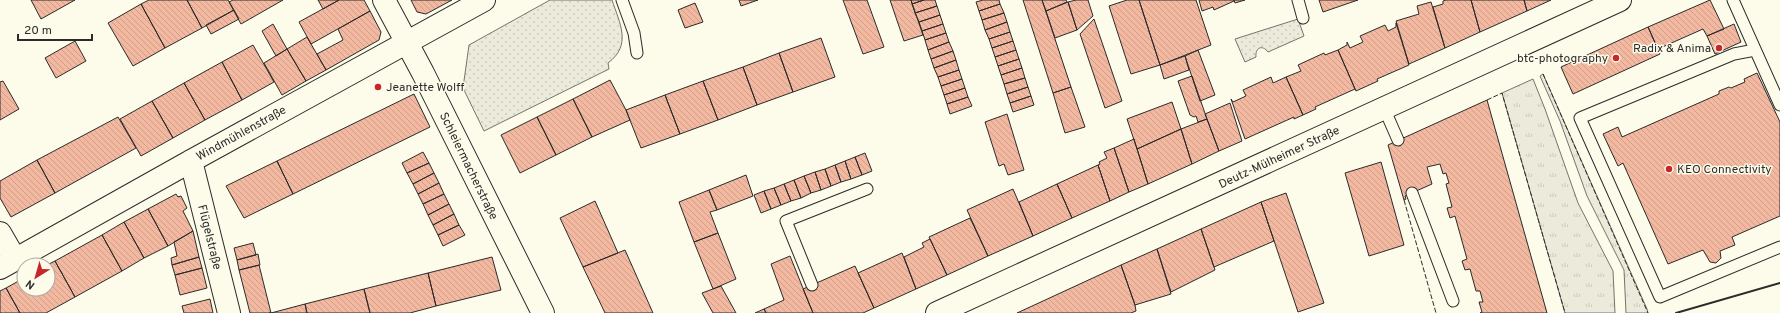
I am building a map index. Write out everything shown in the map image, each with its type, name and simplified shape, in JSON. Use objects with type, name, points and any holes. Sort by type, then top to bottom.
[{"type":"street","name":"Schleiermacherstraße","points":[[384,0],[407,41],[541,313]]},
{"type":"street","name":"Windmühlenstraße","points":[[7,264],[190,161],[484,0]]},
{"type":"street","name":"Deutz-Mülheimer Straße","points":[[937,313],[1620,0]]},
{"type":"street","name":"Flügelstraße","points":[[190,161],[229,313]]},
{"type":"street","points":[[0,233],[7,264]]},
{"type":"lane","points":[[622,0],[634,33],[638,53]]},
{"type":"lane","points":[[1298,0],[1303,18]]},
{"type":"lane","points":[[1733,0],[1780,105]]},
{"type":"lane","points":[[1755,50],[1734,54],[1580,118],[1660,297],[1780,247]]},
{"type":"lane","points":[[1384,108],[1398,140]]},
{"type":"lane","points":[[812,285],[786,221],[868,189]]},
{"type":"lane","points":[[1412,193],[1453,301]]},
{"type":"green space","points":[[550,0],[612,0],[621,26],[622,41],[620,49],[608,63],[609,69],[484,131],[463,88],[469,45]]},
{"type":"green space","points":[[1298,19],[1304,36],[1268,52],[1263,48],[1259,48],[1256,57],[1245,62],[1235,39]]},
{"type":"green space","points":[[1543,74],[1648,313],[1626,313],[1624,270],[1587,196],[1560,121],[1540,76]]},
{"type":"green space","points":[[1533,79],[1578,203],[1613,271],[1615,313],[1565,313],[1502,93]]},
{"type":"building","points":[[31,0],[75,0],[41,19]]},
{"type":"building","points":[[149,0],[187,0],[202,28],[165,48],[141,4]]},
{"type":"building","points":[[187,0],[228,0],[234,10],[202,28]]},
{"type":"building","points":[[233,0],[283,0],[241,24],[229,2]]},
{"type":"building","points":[[318,0],[339,0],[323,9]]},
{"type":"building","points":[[339,0],[364,0],[370,11],[311,44],[299,22]]},
{"type":"building","points":[[411,0],[452,0],[426,14],[417,12]]},
{"type":"building","points":[[739,0],[758,0],[741,6]]},
{"type":"building","points":[[843,0],[867,0],[884,47],[863,54]]},
{"type":"building","points":[[890,0],[911,0],[923,35],[904,41]]},
{"type":"building","points":[[911,0],[924,0],[912,4]]},
{"type":"building","points":[[924,0],[935,0],[937,6],[915,13],[912,4]]},
{"type":"building","points":[[983,0],[999,0],[1000,4],[979,11],[976,2]]},
{"type":"building","points":[[1023,0],[1042,0],[1071,87],[1053,93]]},
{"type":"building","points":[[1042,0],[1066,0],[1067,2],[1046,11]]},
{"type":"building","points":[[1088,0],[1093,16],[1077,30],[1068,2]]},
{"type":"building","points":[[1127,0],[1139,0],[1160,65],[1131,74],[1109,6]]},
{"type":"building","points":[[1139,0],[1196,0],[1211,45],[1160,65]]},
{"type":"building","points":[[1199,0],[1234,1],[1214,10],[1213,7],[1202,11]]},
{"type":"building","points":[[1234,0],[1245,0],[1235,3]]},
{"type":"building","points":[[1319,0],[1358,0],[1323,12]]},
{"type":"building","points":[[1471,0],[1480,32],[1445,48],[1433,7],[1443,4],[1443,1]]},
{"type":"building","points":[[1471,0],[1524,0],[1527,11],[1480,32]]},
{"type":"building","points":[[1524,0],[1551,0],[1527,11]]},
{"type":"building","points":[[1710,0],[1724,29],[1707,36],[1703,29],[1658,49],[1648,27]]},
{"type":"building","points":[[1068,2],[1077,30],[1055,38],[1046,11]]},
{"type":"building","points":[[1431,2],[1445,48],[1409,64],[1396,21],[1419,14],[1417,6]]},
{"type":"building","points":[[695,3],[703,22],[685,28],[678,10]]},
{"type":"building","points":[[141,4],[165,48],[133,66],[108,23]]},
{"type":"building","points":[[1000,4],[1004,13],[982,20],[979,11]]},
{"type":"building","points":[[937,6],[940,15],[919,22],[915,13]]},
{"type":"building","points":[[234,10],[239,19],[211,34],[206,25]]},
{"type":"building","points":[[370,11],[381,32],[379,40],[326,70],[317,54],[343,40],[338,29]]},
{"type":"building","points":[[1004,13],[1007,22],[985,30],[982,20]]},
{"type":"building","points":[[940,15],[943,24],[922,31],[919,22]]},
{"type":"building","points":[[1094,19],[1122,101],[1105,108],[1080,34]]},
{"type":"building","points":[[1007,22],[1010,32],[989,39],[985,30]]},
{"type":"building","points":[[1396,23],[1409,65],[1377,79],[1378,81],[1356,91],[1338,50],[1347,45],[1347,42],[1350,48],[1363,42],[1360,36],[1385,25],[1388,31],[1396,27]]},
{"type":"building","points":[[273,24],[287,49],[276,56],[262,31]]},
{"type":"building","points":[[943,24],[946,33],[925,40],[922,31]]},
{"type":"building","points":[[1734,24],[1741,42],[1715,54],[1707,36]]},
{"type":"building","points":[[1648,27],[1660,54],[1573,94],[1561,67]]},
{"type":"building","points":[[1010,32],[1013,41],[992,48],[989,39]]},
{"type":"building","points":[[946,33],[949,42],[928,50],[925,40]]},
{"type":"building","points":[[307,37],[326,70],[306,81],[287,49]]},
{"type":"building","points":[[821,38],[835,77],[793,92],[779,53]]},
{"type":"building","points":[[75,41],[86,61],[56,78],[45,58]]},
{"type":"building","points":[[1013,41],[1016,50],[995,57],[992,48]]},
{"type":"building","points":[[949,42],[953,51],[931,59],[928,50]]},
{"type":"building","points":[[253,45],[274,82],[242,100],[222,62]]},
{"type":"building","points":[[287,49],[306,81],[282,95],[264,63]]},
{"type":"building","points":[[1016,50],[1019,59],[998,66],[995,57]]},
{"type":"building","points":[[1198,50],[1215,95],[1200,101],[1185,56]]},
{"type":"building","points":[[1338,50],[1355,89],[1315,107],[1316,109],[1303,115],[1286,77],[1301,71],[1298,65],[1324,53],[1325,55]]},
{"type":"building","points":[[953,51],[956,60],[934,68],[931,59]]},
{"type":"building","points":[[779,53],[793,92],[757,105],[743,67]]},
{"type":"building","points":[[1185,56],[1189,70],[1164,79],[1160,65]]},
{"type":"building","points":[[1019,59],[1022,68],[1001,75],[998,66]]},
{"type":"building","points":[[956,60],[959,70],[938,77],[934,68]]},
{"type":"building","points":[[222,62],[242,100],[205,120],[184,83]]},
{"type":"building","points":[[743,67],[757,105],[718,120],[703,81]]},
{"type":"building","points":[[1022,68],[1025,78],[1004,84],[1001,75]]},
{"type":"building","points":[[959,70],[962,79],[941,86],[938,77]]},
{"type":"building","points":[[1757,73],[1780,122],[1780,216],[1732,237],[1735,245],[1720,251],[1721,258],[1716,263],[1710,262],[1703,250],[1668,264],[1623,163],[1618,166],[1603,134],[1618,127],[1622,137],[1719,94],[1719,91],[1745,82],[1744,79]]},
{"type":"building","points":[[1192,76],[1207,119],[1198,122],[1196,116],[1194,117],[1190,115],[1178,81]]},
{"type":"building","points":[[1271,77],[1273,83],[1286,77],[1303,115],[1294,119],[1294,117],[1245,139],[1231,99],[1233,102],[1246,96],[1243,90]]},
{"type":"building","points":[[1025,78],[1028,87],[1007,94],[1004,84]]},
{"type":"building","points":[[962,79],[965,88],[944,95],[941,86]]},
{"type":"building","points":[[610,80],[630,120],[592,137],[573,99]]},
{"type":"building","points":[[3,81],[19,109],[0,120],[0,82]]},
{"type":"building","points":[[703,81],[718,120],[680,134],[665,95]]},
{"type":"building","points":[[184,83],[205,120],[173,138],[152,101]]},
{"type":"building","points":[[1028,87],[1031,96],[1010,103],[1007,94]]},
{"type":"building","points":[[1071,87],[1085,127],[1065,133],[1053,93]]},
{"type":"building","points":[[965,88],[968,97],[947,104],[944,95]]},
{"type":"building","points":[[414,94],[430,127],[293,194],[277,161]]},
{"type":"building","points":[[665,95],[680,134],[641,148],[626,110]]},
{"type":"building","points":[[1031,96],[1034,105],[1013,112],[1010,103]]},
{"type":"building","points":[[968,97],[972,106],[950,114],[947,104]]},
{"type":"building","points":[[573,99],[592,137],[556,155],[537,117]]},
{"type":"building","points":[[1487,100],[1547,313],[1480,313],[1482,312],[1479,302],[1483,302],[1480,291],[1476,291],[1470,269],[1465,270],[1462,261],[1467,259],[1455,216],[1450,218],[1447,208],[1452,207],[1446,184],[1449,183],[1446,173],[1443,174],[1440,164],[1427,167],[1432,184],[1405,196],[1406,199],[1404,200],[1388,145]]},
{"type":"building","points":[[152,101],[173,138],[141,156],[120,119]]},
{"type":"building","points":[[1172,102],[1181,129],[1137,149],[1127,119]]},
{"type":"building","points":[[1230,103],[1242,141],[1219,151],[1205,114]]},
{"type":"building","points":[[1007,114],[1024,170],[1008,175],[1004,164],[999,166],[985,122]]},
{"type":"building","points":[[118,117],[136,148],[55,193],[37,160]]},
{"type":"building","points":[[537,117],[556,155],[520,173],[501,135]]},
{"type":"building","points":[[1207,119],[1219,151],[1192,164],[1181,129]]},
{"type":"building","points":[[1181,129],[1192,164],[1148,184],[1137,149]]},
{"type":"building","points":[[1134,139],[1148,184],[1129,192],[1114,148]]},
{"type":"building","points":[[1114,148],[1129,192],[1110,201],[1098,165],[1100,164],[1099,162],[1107,158],[1104,152]]},
{"type":"building","points":[[423,152],[429,163],[407,173],[402,163]]},
{"type":"building","points":[[865,153],[872,171],[862,175],[855,157]]},
{"type":"building","points":[[855,157],[862,175],[851,179],[845,161]]},
{"type":"building","points":[[37,160],[55,193],[11,217],[0,198],[0,181]]},
{"type":"building","points":[[277,161],[293,194],[244,218],[226,186]]},
{"type":"building","points":[[845,161],[851,179],[841,182],[835,165]]},
{"type":"building","points":[[1381,162],[1404,245],[1369,256],[1345,173]]},
{"type":"building","points":[[429,163],[434,173],[413,184],[407,173]]},
{"type":"building","points":[[835,165],[841,182],[831,186],[825,169]]},
{"type":"building","points":[[1098,165],[1110,201],[1072,218],[1057,184]]},
{"type":"building","points":[[825,169],[831,186],[821,190],[815,172]]},
{"type":"building","points":[[815,172],[821,190],[811,193],[804,176]]},
{"type":"building","points":[[434,173],[439,183],[418,194],[413,184]]},
{"type":"building","points":[[746,175],[753,196],[717,210],[709,190]]},
{"type":"building","points":[[804,176],[811,193],[801,198],[794,180]]},
{"type":"building","points":[[794,180],[801,198],[791,201],[784,184]]},
{"type":"building","points":[[439,183],[444,194],[423,204],[418,194]]},
{"type":"building","points":[[784,184],[791,201],[781,205],[774,188]]},
{"type":"building","points":[[1057,184],[1072,218],[1033,236],[1019,202]]},
{"type":"building","points":[[774,188],[781,205],[771,209],[764,191]]},
{"type":"building","points":[[1013,189],[1033,236],[988,256],[967,210]]},
{"type":"building","points":[[709,190],[717,210],[710,212],[718,233],[694,242],[679,202]]},
{"type":"building","points":[[764,191],[771,209],[761,213],[754,195]]},
{"type":"building","points":[[1286,193],[1324,303],[1298,312],[1261,202]]},
{"type":"building","points":[[176,194],[178,197],[181,196],[187,208],[183,211],[193,231],[168,246],[148,209]]},
{"type":"building","points":[[444,194],[449,204],[428,215],[423,204]]},
{"type":"building","points":[[595,201],[618,253],[583,267],[560,218]]},
{"type":"building","points":[[1261,202],[1274,241],[1214,267],[1201,229]]},
{"type":"building","points":[[449,204],[454,214],[433,225],[428,215]]},
{"type":"building","points":[[148,209],[168,246],[144,258],[124,222]]},
{"type":"building","points":[[454,214],[459,225],[438,235],[433,225]]},
{"type":"building","points":[[970,218],[988,256],[947,275],[929,237]]},
{"type":"building","points":[[124,222],[144,258],[122,271],[102,235]]},
{"type":"building","points":[[459,225],[465,235],[443,246],[438,235]]},
{"type":"building","points":[[1201,229],[1215,270],[1171,292],[1157,249]]},
{"type":"building","points":[[193,231],[199,257],[172,265],[171,258],[177,256],[174,242]]},
{"type":"building","points":[[718,233],[736,279],[713,289],[694,242]]},
{"type":"building","points":[[102,235],[122,271],[75,297],[56,260]]},
{"type":"building","points":[[930,239],[947,275],[916,289],[904,257],[924,247],[922,243]]},
{"type":"building","points":[[253,243],[256,255],[237,260],[234,248]]},
{"type":"building","points":[[1157,249],[1171,294],[1135,305],[1121,265]]},
{"type":"building","points":[[625,250],[653,313],[605,313],[583,267]]},
{"type":"building","points":[[902,253],[916,289],[874,308],[858,273]]},
{"type":"building","points":[[258,254],[260,265],[239,270],[237,260]]},
{"type":"building","points":[[790,256],[813,313],[766,313],[764,309],[784,300],[771,264]]},
{"type":"building","points":[[199,257],[202,268],[175,275],[172,265]]},
{"type":"building","points":[[492,257],[501,290],[436,306],[428,273]]},
{"type":"building","points":[[56,263],[75,297],[46,313],[20,313],[6,288],[16,282],[16,297],[56,297]]},
{"type":"building","points":[[259,265],[271,313],[250,313],[239,270]]},
{"type":"building","points":[[1121,265],[1136,311],[1131,313],[1017,313]]},
{"type":"building","points":[[855,266],[874,308],[863,313],[813,313],[803,289]]},
{"type":"building","points":[[202,268],[207,288],[180,295],[175,275]]},
{"type":"building","points":[[428,273],[436,306],[410,313],[370,313],[364,289]]},
{"type":"building","points":[[721,286],[736,313],[713,313],[702,293]]},
{"type":"building","points":[[6,288],[20,313],[0,313],[0,291]]},
{"type":"building","points":[[364,289],[370,313],[307,313],[305,304]]},
{"type":"building","points":[[210,299],[213,313],[184,313],[182,306]]},
{"type":"building","points":[[305,304],[307,313],[271,313]]},
{"type":"building","points":[[764,309],[766,313],[755,313]]},
{"type":"fence","points":[[1543,74],[1648,313]]},
{"type":"fence","points":[[1487,100],[1502,93],[1565,313]]},
{"type":"fence","points":[[1404,200],[1436,313]]},
{"type":"wall","points":[[1676,313],[1780,283]]},
{"type":"place","name":"Radix & Anima","points":[[1719,48]]},
{"type":"place","name":"btc-photography","points":[[1616,58]]},
{"type":"place","name":"Jeanette Wolff","points":[[378,87]]},
{"type":"place","name":"KEO Connectivity","points":[[1669,169]]}]
